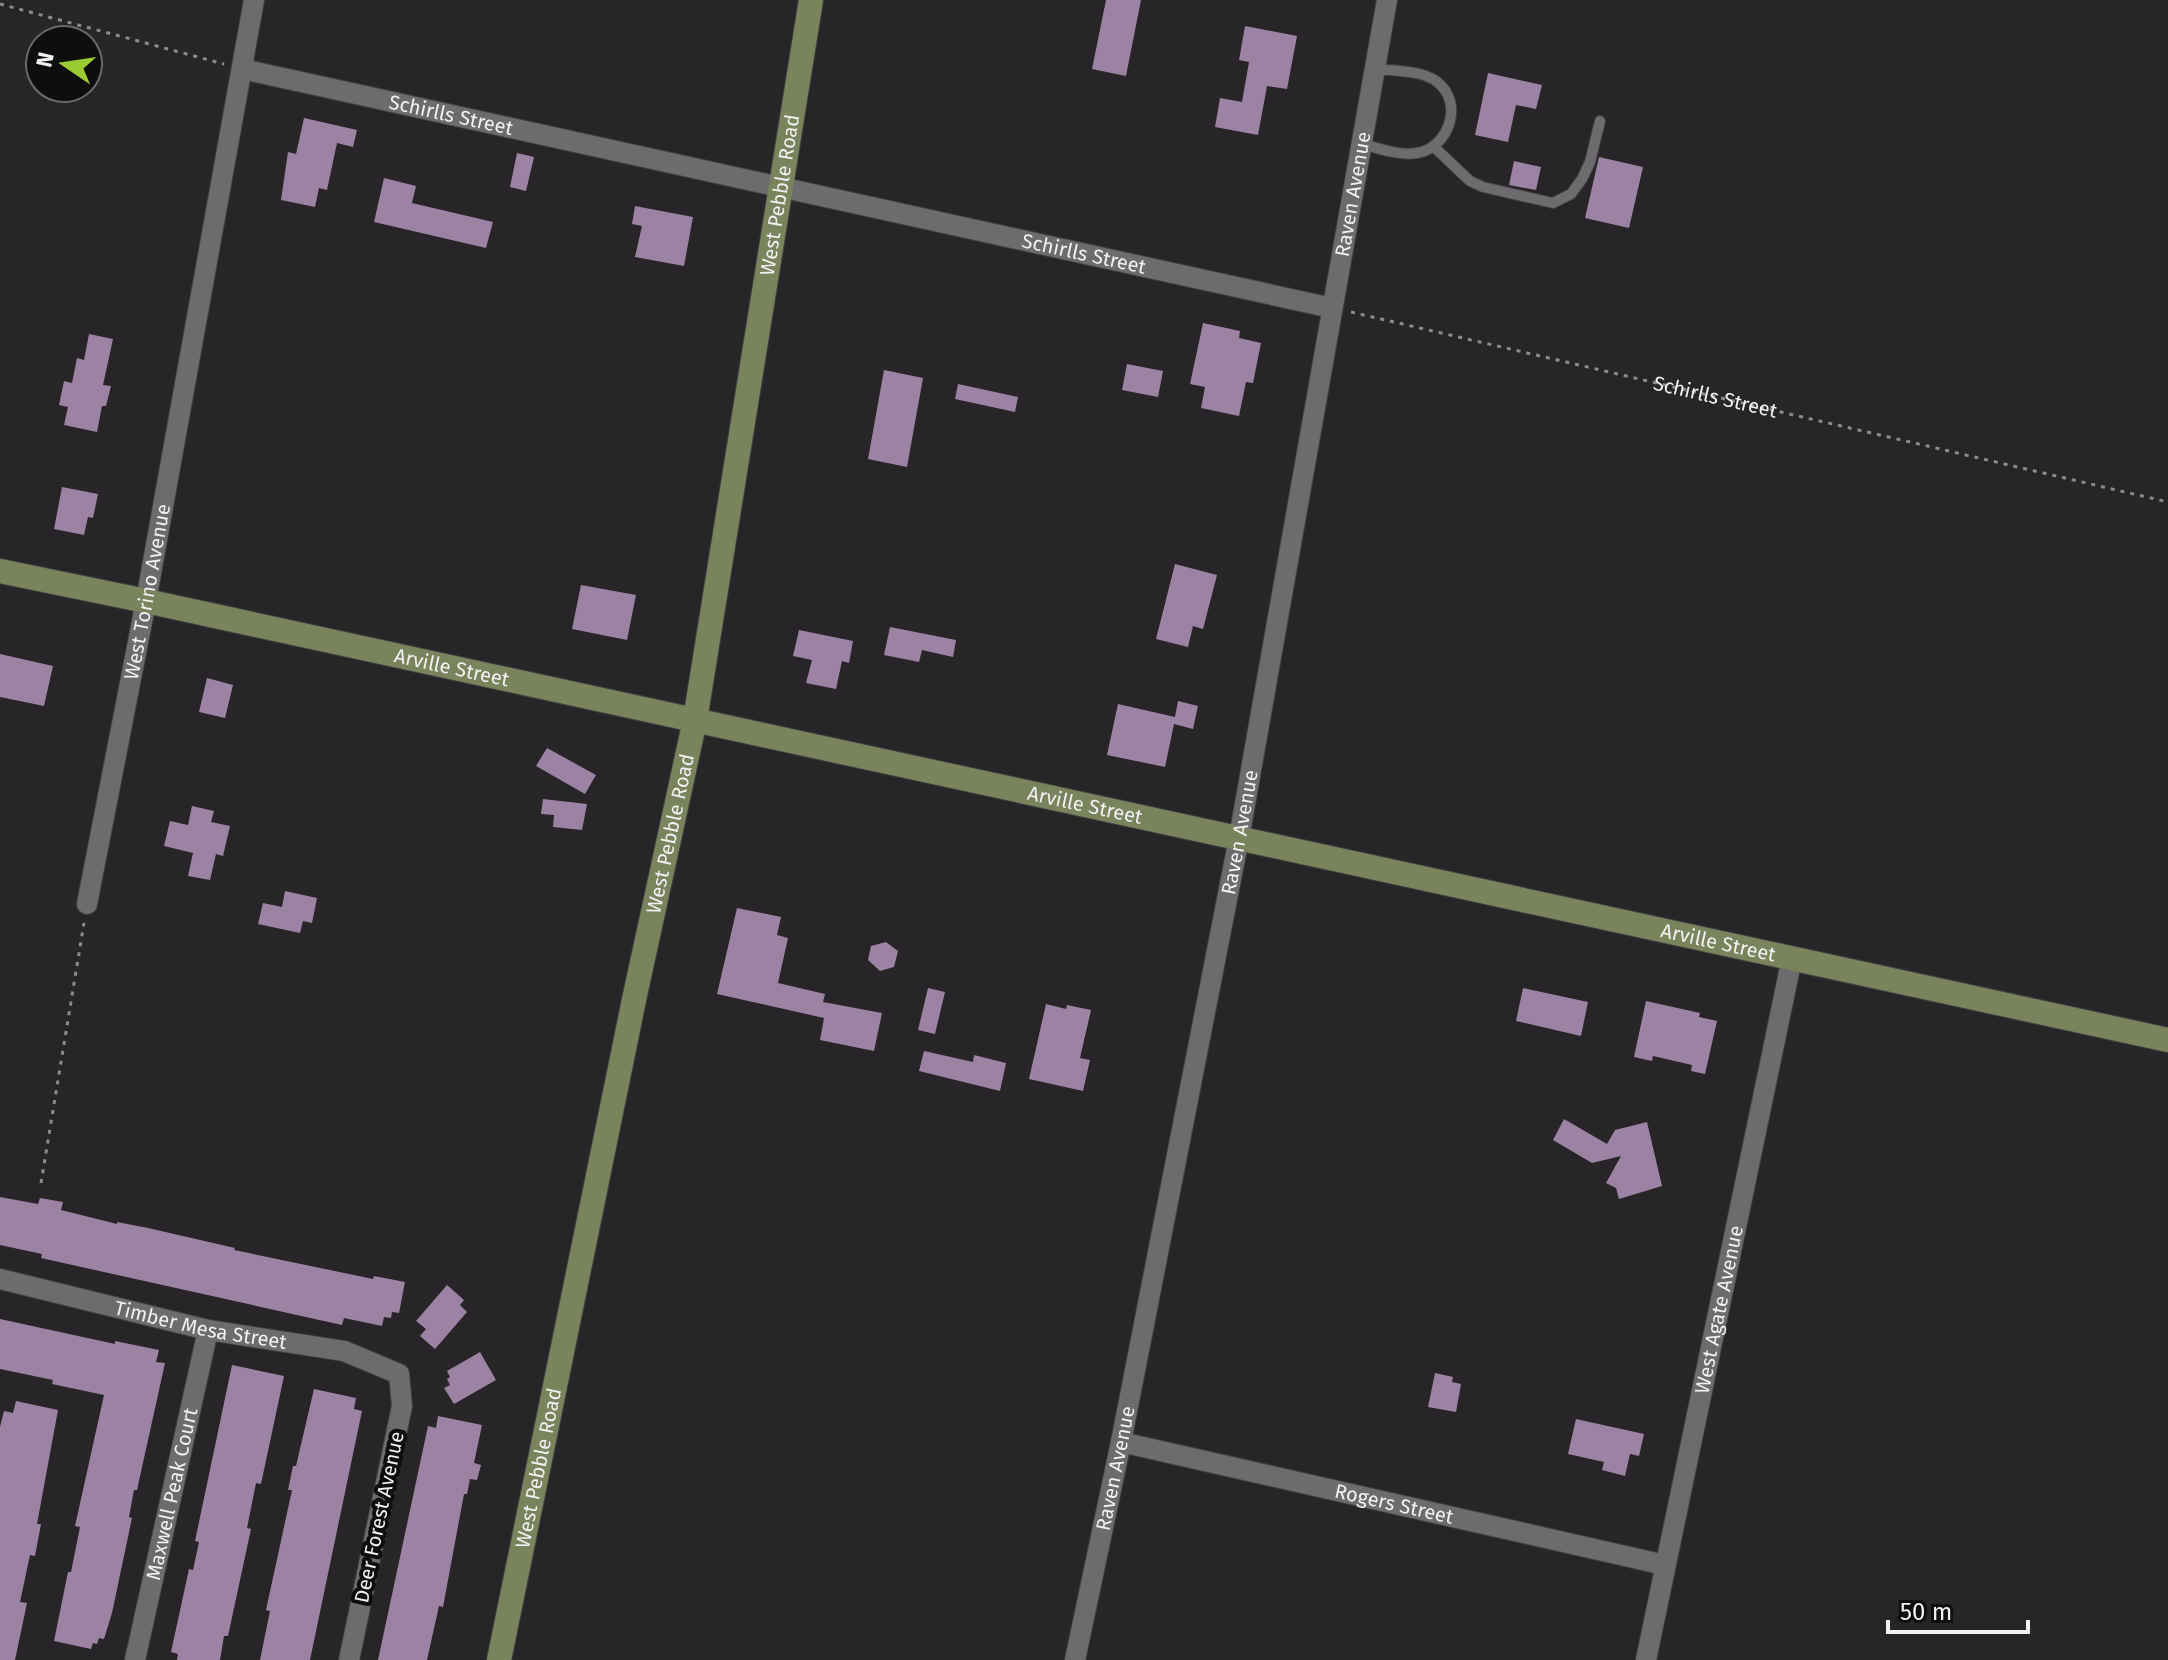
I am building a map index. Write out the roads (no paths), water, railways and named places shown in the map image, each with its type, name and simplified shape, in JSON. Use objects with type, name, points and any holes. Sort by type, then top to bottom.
[{"type":"street","name":"West Torino Avenue","points":[[87,904],[146,601],[254,0]]},
{"type":"street","name":"West Pebble Road","points":[[499,1660],[635,995],[695,720],[811,0]]},
{"type":"street","name":"Raven Avenue","points":[[1075,1660],[1121,1442],[1239,838],[1387,0]]},
{"type":"street","name":"Schirlls Street","points":[[242,69],[1332,308]]},
{"type":"street","name":"Arville Street","points":[[0,571],[2168,1040]]},
{"type":"street","name":"West Agate Avenue","points":[[1646,1660],[1792,958]]},
{"type":"street","name":"Timber Mesa Street","points":[[0,1279],[208,1330],[344,1351],[399,1374]]},
{"type":"street","name":"Maxwell Peak Court","points":[[135,1660],[208,1330]]},
{"type":"street","name":"Deer Forest Avenue","points":[[349,1660],[402,1406],[399,1374]]},
{"type":"street","name":"Rogers Street","points":[[1121,1442],[1665,1565]]},
{"type":"lane","points":[[1361,144],[1412,154],[1434,147],[1449,129],[1449,98],[1444,88],[1424,76],[1374,69]]},
{"type":"lane","points":[[1434,147],[1470,181],[1483,187],[1553,203],[1571,194],[1582,179],[1590,162],[1600,121]]}]
